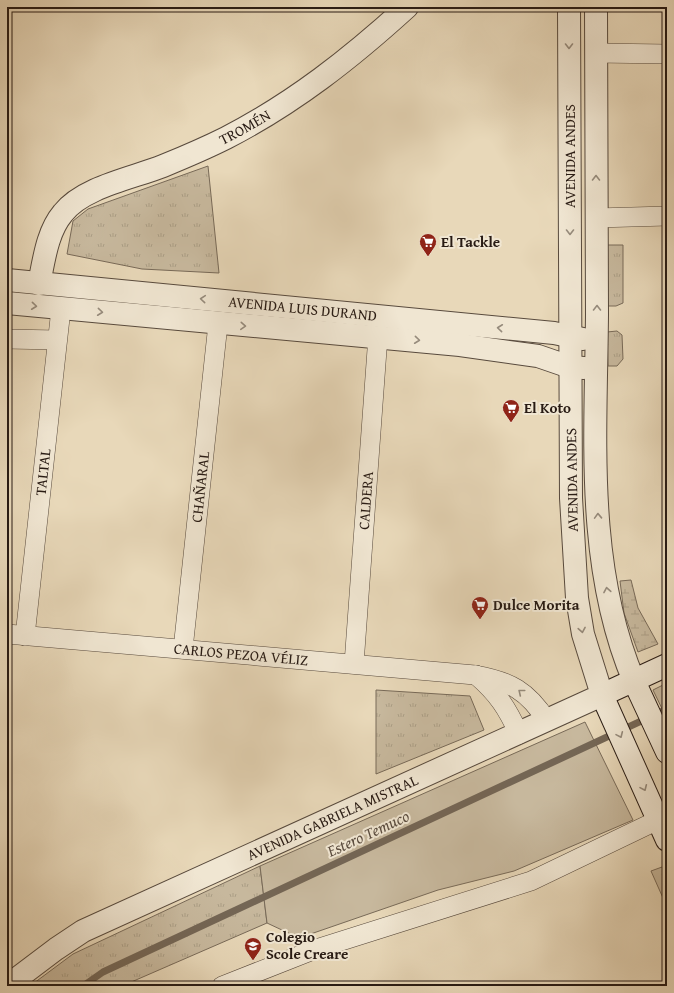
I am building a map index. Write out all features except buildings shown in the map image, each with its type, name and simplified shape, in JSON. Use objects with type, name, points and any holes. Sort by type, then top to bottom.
[{"type":"street","name":"TROMÉN","points":[[47,284],[49,238],[63,213],[84,196],[199,151],[255,122],[295,98],[333,70],[370,41],[407,7]]},
{"type":"street","name":"AVENIDA ANDES","points":[[569,7],[571,498],[577,598],[583,634],[602,695],[629,756],[663,818],[667,840]]},
{"type":"street","name":"AVENIDA ANDES","points":[[596,7],[597,485],[602,555],[606,589],[614,624],[637,689],[666,751]]},
{"type":"street","points":[[596,53],[667,54]]},
{"type":"street","points":[[596,218],[667,216]]},
{"type":"street","name":"AVENIDA LUIS DURAND","points":[[7,280],[570,335],[581,338],[596,357],[587,369],[570,366],[538,356],[503,350],[378,336],[218,324],[7,303]]},
{"type":"street","name":"TALTAL","points":[[16,635],[61,308]]},
{"type":"street","name":"CHAÑARAL","points":[[183,650],[218,324]]},
{"type":"street","name":"CALDERA","points":[[354,664],[378,336]]},
{"type":"street","points":[[7,339],[57,340]]},
{"type":"street","name":"CARLOS PEZOA VÉLIZ","points":[[16,635],[475,674],[497,678],[517,688],[534,702],[547,721]]},
{"type":"street","name":"AVENIDA GABRIELA MISTRAL","points":[[7,986],[56,949],[83,931],[602,695],[637,689],[667,665]]},
{"type":"street","points":[[475,674],[494,690],[508,710],[518,734]]},
{"type":"street","points":[[222,986],[316,949],[531,881],[663,818]]},
{"type":"green space","points":[[208,166],[219,273],[142,269],[67,254],[73,221],[88,209]]},
{"type":"green space","points":[[605,245],[623,245],[623,303],[616,306],[604,306]]},
{"type":"green space","points":[[617,331],[622,335],[623,359],[617,366],[608,366],[607,332]]},
{"type":"green space","points":[[631,580],[638,608],[658,644],[638,652],[624,613],[620,581]]},
{"type":"green space","points":[[667,683],[667,719],[653,690]]},
{"type":"green space","points":[[376,690],[470,696],[484,730],[376,774]]},
{"type":"green space","points":[[585,722],[633,820],[514,871],[438,890],[299,938],[267,923],[260,866]]},
{"type":"green space","points":[[260,866],[267,923],[129,983],[129,986],[30,986],[73,954]]},
{"type":"green space","points":[[662,867],[667,877],[667,907],[651,871]]},
{"type":"waterway","name":"Estero Temuco","points":[[83,986],[103,972],[667,709]]},
{"type":"place","name":"El Tackle","points":[[428,257]]},
{"type":"place","name":"El Koto","points":[[511,423]]},
{"type":"place","name":"Dulce Morita","points":[[480,620]]},
{"type":"place","name":"Colegio Scole Creare","points":[[253,961]]}]
